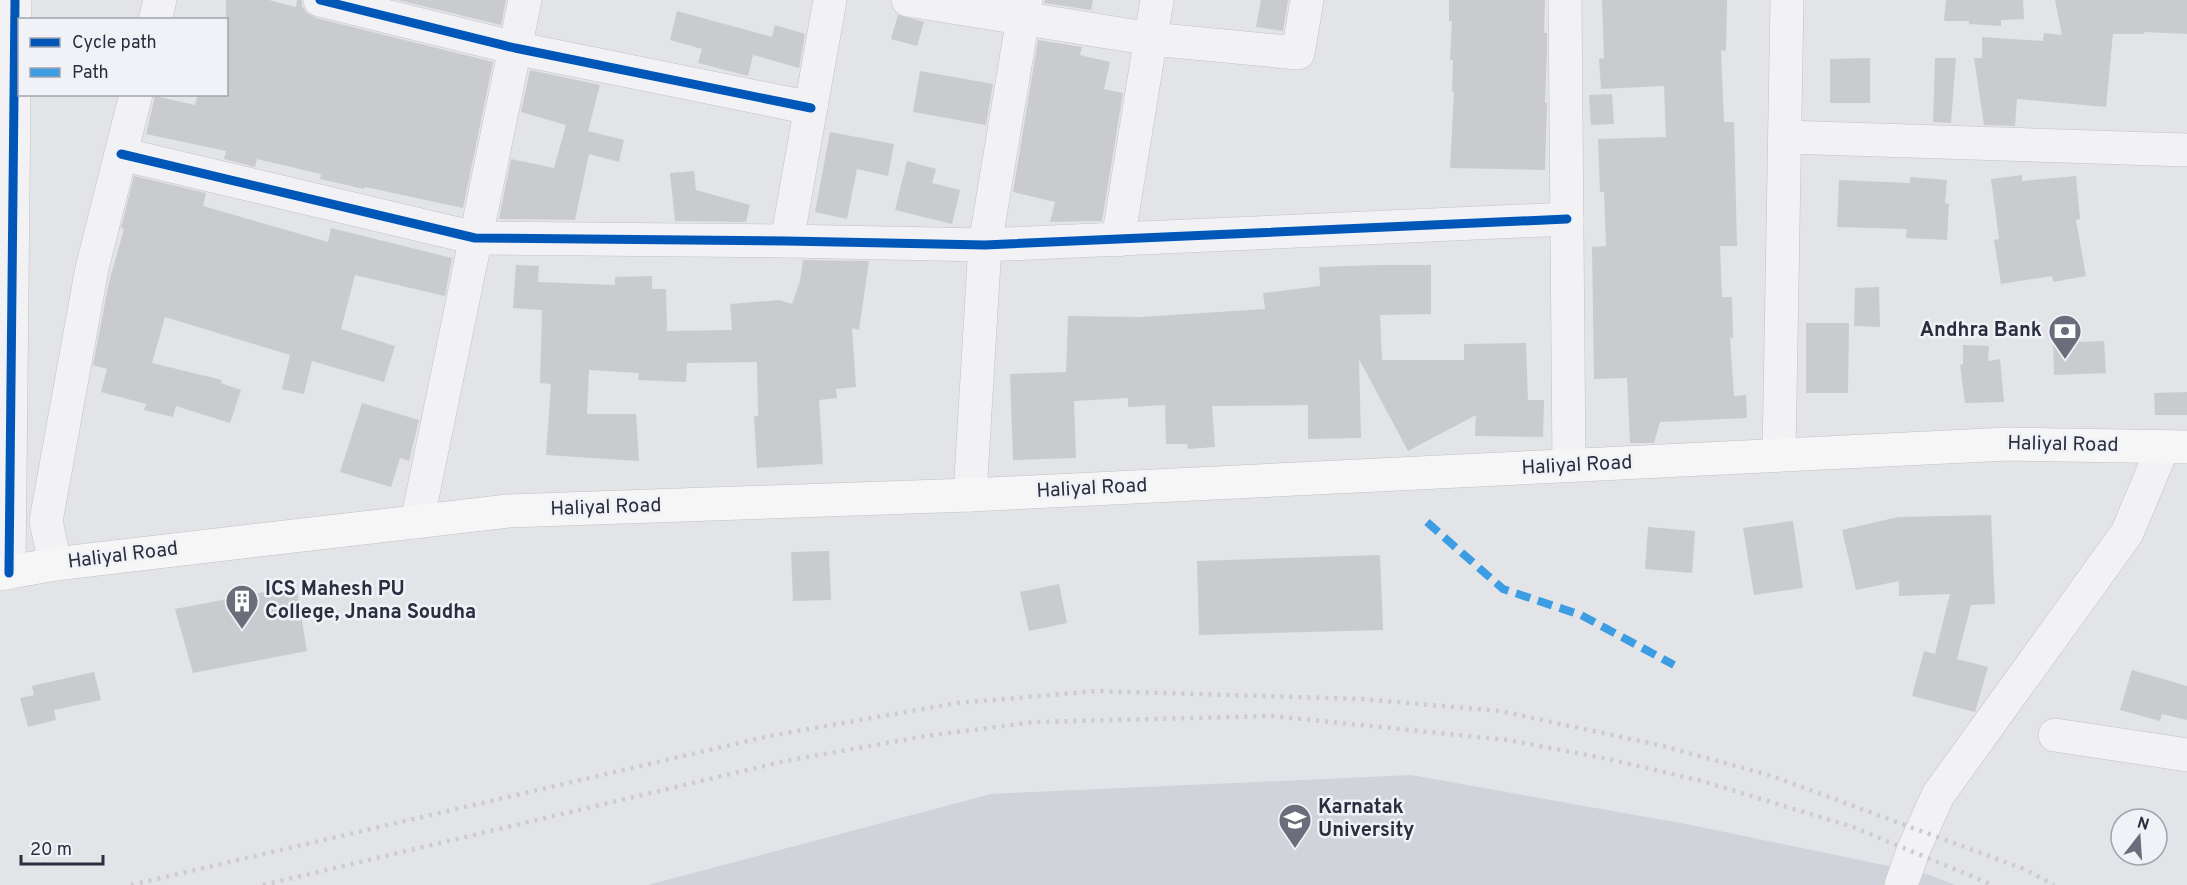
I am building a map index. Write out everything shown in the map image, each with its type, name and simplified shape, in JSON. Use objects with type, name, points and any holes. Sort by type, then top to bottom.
[{"type":"main road","name":"Haliyal Road","points":[[4,573],[55,564],[508,511],[970,495],[2008,444],[2175,447]]},
{"type":"street","points":[[4,573],[15,0]]},
{"type":"street","points":[[156,18],[160,0]]},
{"type":"street","points":[[320,0],[515,48],[811,108]]},
{"type":"street","points":[[417,522],[525,0]]},
{"type":"street","points":[[787,241],[830,0]]},
{"type":"street","points":[[908,0],[1024,9],[1151,39],[1298,53],[1307,0]]},
{"type":"street","points":[[1118,240],[1157,0]]},
{"type":"street","points":[[1565,0],[1569,466]]},
{"type":"street","points":[[1779,455],[1787,0]]},
{"type":"street","points":[[970,495],[985,245],[1024,9]]},
{"type":"street","points":[[55,564],[46,520],[92,268],[136,96]]},
{"type":"street","points":[[1785,137],[2187,150]]},
{"type":"street","points":[[121,154],[475,238],[985,245],[1567,219]]},
{"type":"street","points":[[1901,885],[1913,851],[1938,795],[2127,533],[2175,447]]},
{"type":"street","points":[[2055,735],[2187,755]]},
{"type":"shaded area","name":"Karnatak University","points":[[1411,775],[1686,824],[1927,874],[1955,885],[648,885],[991,794]]},
{"type":"building","points":[[226,0],[269,0],[296,7],[297,0],[302,0],[302,6],[307,13],[316,18],[493,62],[463,208],[320,179],[321,174],[257,159],[255,167],[224,159],[226,151],[146,134],[155,96],[195,105],[197,96],[228,96],[228,18],[226,18]]},
{"type":"building","points":[[398,0],[506,0],[501,25]]},
{"type":"building","points":[[1045,0],[1093,0],[1091,10],[1044,3]]},
{"type":"building","points":[[1261,0],[1288,0],[1283,31],[1256,27]]},
{"type":"building","points":[[1449,0],[1545,0],[1544,33],[1547,33],[1547,48],[1545,103],[1547,103],[1545,170],[1450,168],[1454,92],[1452,92],[1453,60],[1450,60],[1452,21],[1449,21]]},
{"type":"building","points":[[1602,0],[1727,0],[1726,51],[1721,50],[1724,122],[1734,122],[1737,246],[1720,246],[1722,297],[1732,297],[1733,338],[1730,338],[1734,396],[1746,395],[1747,418],[1660,422],[1654,443],[1630,443],[1627,378],[1594,379],[1592,247],[1606,246],[1604,192],[1600,192],[1598,139],[1666,137],[1664,86],[1601,89],[1599,59],[1604,58]]},
{"type":"building","points":[[1946,0],[2023,0],[2024,19],[2001,20],[2001,26],[1969,24],[1969,21],[1944,21]]},
{"type":"building","points":[[2055,0],[2187,0],[2187,34],[2144,32],[2144,34],[2113,34],[2106,107],[2017,99],[2015,126],[1984,125],[1974,58],[1982,58],[1982,37],[2043,41],[2044,33],[2062,35]]},
{"type":"building","points":[[677,11],[772,37],[775,25],[805,34],[799,68],[753,55],[748,76],[698,63],[702,49],[670,40]]},
{"type":"building","points":[[898,15],[924,22],[917,46],[891,39]]},
{"type":"building","points":[[1038,40],[1082,47],[1080,55],[1110,62],[1104,89],[1123,93],[1102,221],[1050,222],[1055,202],[1013,192]]},
{"type":"building","points":[[1870,58],[1870,103],[1830,103],[1830,59]]},
{"type":"building","points":[[1935,58],[1956,58],[1951,123],[1933,122]]},
{"type":"building","points":[[530,70],[600,85],[588,131],[624,140],[619,162],[589,154],[575,220],[499,219],[511,159],[554,168],[566,125],[521,112]]},
{"type":"building","points":[[920,71],[993,84],[986,125],[913,112]]},
{"type":"building","points":[[1612,94],[1614,124],[1591,125],[1589,95]]},
{"type":"building","points":[[830,132],[894,144],[888,176],[857,169],[847,219],[815,212]]},
{"type":"building","points":[[907,161],[936,169],[932,183],[960,190],[952,224],[895,210]]},
{"type":"building","points":[[694,171],[696,190],[750,205],[746,222],[675,221],[670,173]]},
{"type":"building","points":[[2022,175],[2022,181],[2076,176],[2080,219],[2076,220],[2086,276],[2053,282],[2052,276],[2001,284],[1994,240],[1999,239],[1991,179]]},
{"type":"building","points":[[134,176],[206,193],[203,206],[328,242],[331,228],[452,258],[445,296],[355,275],[341,329],[395,346],[384,382],[312,361],[304,394],[282,389],[290,355],[165,317],[152,363],[222,380],[221,383],[241,390],[230,423],[176,406],[173,417],[144,410],[146,404],[101,392],[107,369],[93,365],[109,282],[124,229],[121,228]]},
{"type":"building","points":[[1910,177],[1947,180],[1945,203],[1949,204],[1947,240],[1906,238],[1907,229],[1837,227],[1839,180],[1910,183]]},
{"type":"building","points":[[803,260],[869,261],[859,330],[852,328],[856,387],[836,389],[837,398],[819,400],[823,464],[757,468],[754,416],[758,416],[757,362],[687,363],[686,382],[638,380],[639,373],[589,370],[587,414],[636,414],[639,461],[546,455],[551,384],[540,383],[542,310],[513,308],[516,265],[539,266],[538,282],[615,285],[615,277],[652,276],[652,289],[666,289],[667,331],[732,330],[730,304],[779,300],[792,304],[800,281]]},
{"type":"building","points":[[1431,265],[1431,314],[1380,315],[1382,360],[1464,360],[1464,344],[1526,343],[1528,400],[1544,400],[1543,437],[1475,436],[1476,415],[1408,451],[1359,359],[1361,438],[1308,439],[1308,405],[1212,406],[1215,447],[1188,449],[1187,444],[1166,444],[1165,405],[1128,407],[1128,398],[1074,401],[1076,458],[1013,460],[1010,374],[1066,372],[1068,316],[1141,317],[1265,309],[1263,293],[1320,286],[1319,267]]},
{"type":"building","points":[[1879,287],[1880,327],[1854,326],[1855,288]]},
{"type":"building","points":[[1806,323],[1849,323],[1848,393],[1806,393]]},
{"type":"building","points":[[2104,341],[2106,373],[2054,375],[2053,343]]},
{"type":"building","points":[[1963,345],[1989,346],[1988,361],[2000,359],[2004,402],[1965,403],[1960,365],[1963,364]]},
{"type":"building","points":[[2187,392],[2187,415],[2155,415],[2154,393]]},
{"type":"building","points":[[362,403],[419,420],[409,461],[400,458],[391,487],[340,472]]},
{"type":"building","points":[[1991,515],[1995,604],[1971,605],[1957,659],[1988,667],[1975,712],[1912,696],[1924,651],[1935,654],[1950,594],[1899,596],[1899,581],[1856,590],[1842,530],[1898,517]]},
{"type":"building","points":[[1793,521],[1803,588],[1754,595],[1743,528]]},
{"type":"building","points":[[1648,527],[1695,531],[1692,573],[1645,569]]},
{"type":"building","points":[[829,551],[831,600],[793,601],[791,552]]},
{"type":"building","points":[[1380,555],[1383,630],[1199,635],[1197,561]]},
{"type":"building","points":[[1059,584],[1067,623],[1029,631],[1020,592]]},
{"type":"building","name":"ICS Mahesh PU College, Jnana Soudha","points":[[296,586],[307,651],[193,673],[175,609]]},
{"type":"building","points":[[2132,670],[2187,686],[2187,720],[2162,714],[2160,721],[2120,710]]},
{"type":"building","points":[[94,672],[101,700],[54,710],[56,720],[28,727],[20,698],[34,695],[32,686]]},
{"type":"railway","points":[[131,885],[769,736],[957,703],[1097,691],[1362,699],[1500,711],[1663,746],[1772,776],[2024,869],[2054,885]]},
{"type":"railway","points":[[263,885],[785,761],[926,736],[1034,722],[1272,716],[1508,740],[1608,759],[1702,781],[1853,827],[1993,885]]},
{"type":"marked path","points":[[1427,522],[1503,589],[1581,615],[1674,665]]},
{"type":"cycle path","points":[[9,573],[15,0]]},
{"type":"cycle path","points":[[320,0],[515,48],[811,108]]},
{"type":"cycle path","points":[[121,154],[475,238],[985,245],[1567,219]]},
{"type":"place","name":"Andhra Bank","points":[[2065,360]]},
{"type":"place","name":"ICS Mahesh PU College, Jnana Soudha","points":[[242,630]]},
{"type":"place","name":"Karnatak University","points":[[1295,849]]}]
